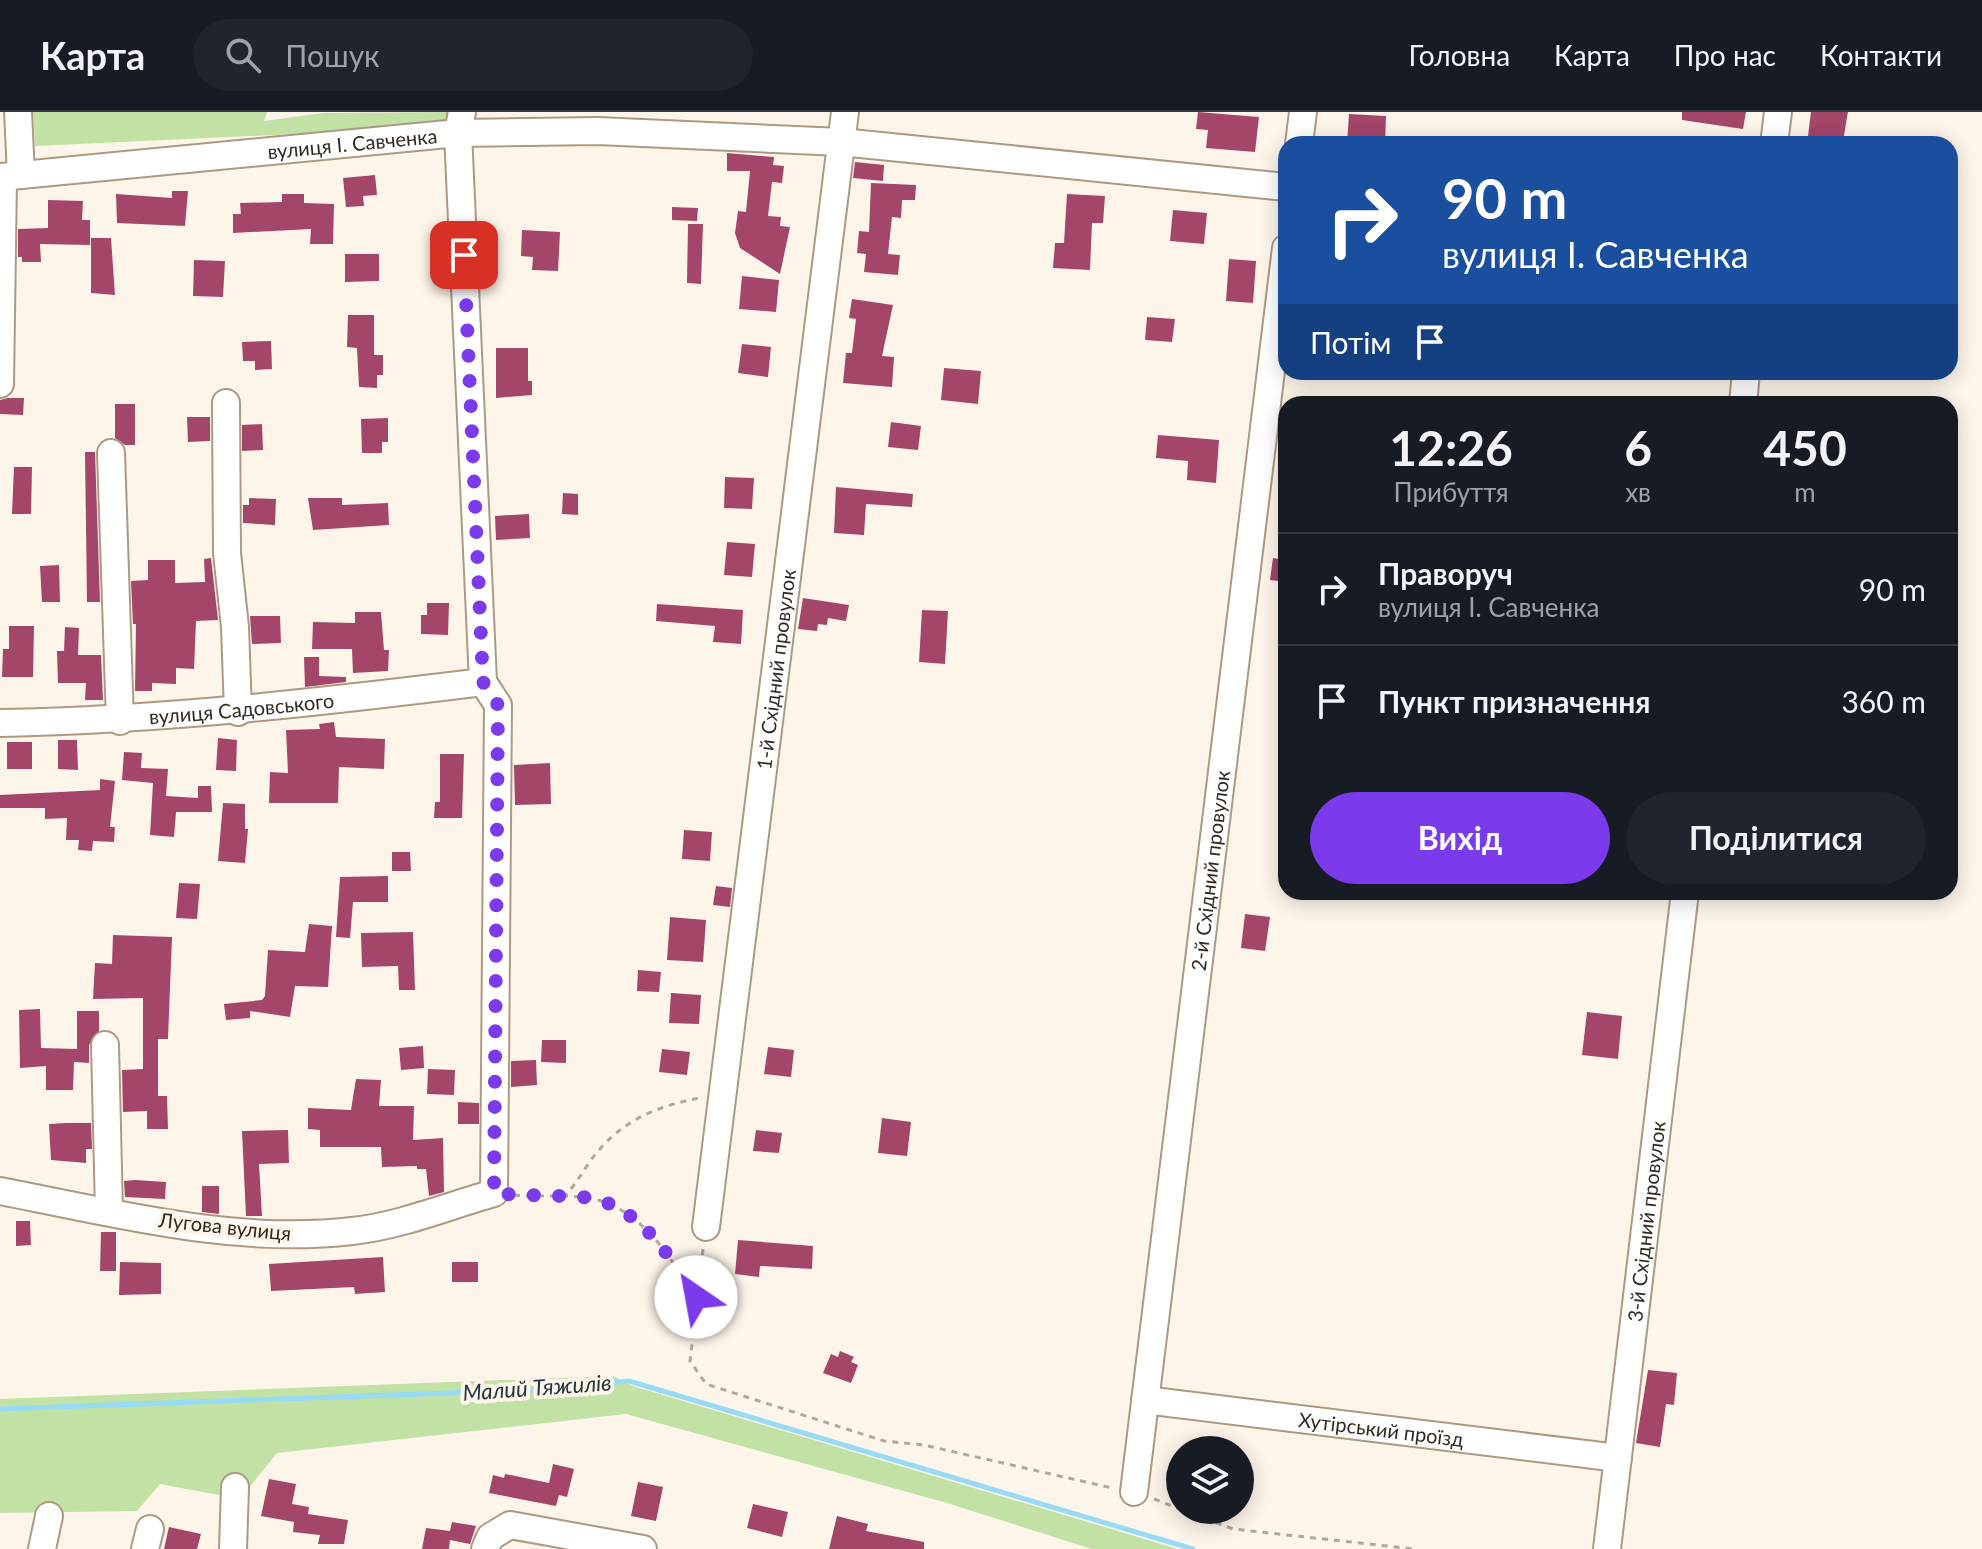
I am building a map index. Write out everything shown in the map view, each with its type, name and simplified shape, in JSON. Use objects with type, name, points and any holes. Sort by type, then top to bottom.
[{"type":"street","points":[[0,384],[8,176],[18,112]]},
{"type":"street","name":"1-й Східний провулок","points":[[706,1227],[845,112]]},
{"type":"street","points":[[1300,136],[1303,112]]},
{"type":"street","points":[[1775,136],[1778,112]]},
{"type":"street","points":[[460,123],[841,142],[1278,186]]},
{"type":"street","name":"вулиця І. Савченка","points":[[8,176],[460,123],[483,682],[498,705],[494,1193]]},
{"type":"street","name":"2-й Східний провулок","points":[[1134,1492],[1278,313]]},
{"type":"street","points":[[226,403],[227,553],[235,627],[238,712]]},
{"type":"street","points":[[111,453],[120,721]]},
{"type":"street","name":"вулиця Садовського","points":[[0,723],[120,721],[238,712],[483,682]]},
{"type":"street","name":"3-й Східний провулок","points":[[1607,1549],[1684,900]]},
{"type":"street","points":[[105,1045],[109,1211]]},
{"type":"street","name":"Лугова вулиця","points":[[0,1191],[238,1232],[311,1235],[356,1231],[494,1193]]},
{"type":"street","name":"Хутірський проїзд","points":[[1145,1400],[1618,1458]]},
{"type":"street","points":[[233,1549],[235,1487]]},
{"type":"street","points":[[42,1549],[49,1516]]},
{"type":"street","points":[[485,1549],[490,1537],[510,1525],[643,1549]]},
{"type":"path","points":[[563,1198],[582,1178],[598,1150],[631,1119],[670,1104],[723,1090]]},
{"type":"path","points":[[494,1193],[583,1197],[604,1203],[640,1223],[667,1252],[696,1297]]},
{"type":"path","points":[[706,1227],[690,1361],[706,1384],[884,1441],[924,1445],[1063,1479],[1134,1492],[1166,1504]]},
{"type":"path","points":[[1219,1524],[1233,1529],[1414,1549]]},
{"type":"green space","points":[[33,112],[267,112],[264,121],[323,113],[448,112],[447,127],[35,146]]},
{"type":"green space","points":[[613,1376],[633,1386],[1178,1549],[1092,1549],[947,1503],[626,1414],[277,1453],[240,1499],[160,1484],[137,1511],[0,1513],[0,1399]]},
{"type":"building","points":[[1198,112],[1259,117],[1255,152],[1206,148],[1208,130],[1196,129]]},
{"type":"building","points":[[1682,112],[1746,112],[1743,129],[1682,120]]},
{"type":"building","points":[[1811,112],[1848,112],[1844,136],[1808,136]]},
{"type":"building","points":[[1349,114],[1386,116],[1385,136],[1348,136]]},
{"type":"building","points":[[727,153],[774,157],[773,165],[784,166],[782,183],[772,182],[768,216],[781,217],[780,226],[790,227],[780,274],[740,248],[735,233],[738,211],[746,212],[750,171],[727,171]]},
{"type":"building","points":[[855,162],[884,165],[883,181],[853,178]]},
{"type":"building","points":[[375,175],[377,195],[363,196],[364,206],[346,207],[343,178]]},
{"type":"building","points":[[871,183],[916,185],[915,200],[902,200],[901,218],[892,217],[888,254],[900,255],[898,275],[864,272],[866,254],[857,253],[859,231],[869,232]]},
{"type":"building","points":[[172,191],[188,191],[185,226],[117,223],[116,194],[172,198]]},
{"type":"building","points":[[282,194],[304,194],[304,203],[334,204],[333,244],[310,244],[311,229],[233,233],[233,214],[241,214],[240,203],[282,202]]},
{"type":"building","points":[[1067,194],[1105,196],[1103,223],[1092,223],[1090,270],[1053,268],[1055,243],[1064,243]]},
{"type":"building","points":[[48,200],[83,201],[82,220],[90,220],[90,245],[40,244],[41,262],[22,262],[22,257],[18,257],[18,229],[48,228]]},
{"type":"building","points":[[672,207],[698,208],[697,221],[672,220]]},
{"type":"building","points":[[1173,210],[1207,213],[1204,244],[1170,241]]},
{"type":"building","points":[[688,224],[703,224],[701,284],[687,283]]},
{"type":"building","points":[[522,230],[560,232],[558,271],[532,270],[533,257],[521,256]]},
{"type":"building","points":[[91,238],[111,238],[115,295],[91,293]]},
{"type":"building","points":[[345,254],[379,254],[379,281],[345,282]]},
{"type":"building","points":[[1229,259],[1256,261],[1253,303],[1226,301]]},
{"type":"building","points":[[194,260],[225,261],[223,297],[193,296]]},
{"type":"building","points":[[742,276],[779,280],[776,312],[739,309]]},
{"type":"building","points":[[852,299],[893,305],[882,356],[894,357],[892,387],[843,383],[846,353],[852,353],[856,319],[849,318]]},
{"type":"building","points":[[348,315],[374,315],[374,355],[383,355],[383,375],[377,375],[377,388],[359,387],[357,348],[347,347]]},
{"type":"building","points":[[1147,317],[1175,319],[1172,342],[1145,340]]},
{"type":"building","points":[[271,341],[272,369],[255,370],[255,361],[243,361],[242,342]]},
{"type":"building","points":[[742,344],[771,347],[768,377],[738,373]]},
{"type":"building","points":[[496,348],[528,348],[528,381],[532,381],[532,395],[496,398]]},
{"type":"building","points":[[944,368],[981,371],[978,404],[941,400]]},
{"type":"building","points":[[24,398],[23,415],[0,414],[0,400]]},
{"type":"building","points":[[115,404],[135,404],[135,445],[125,445],[115,438]]},
{"type":"building","points":[[187,417],[210,417],[210,441],[188,442]]},
{"type":"building","points":[[388,418],[388,442],[382,442],[382,453],[362,453],[361,419]]},
{"type":"building","points":[[891,422],[921,426],[918,450],[888,447]]},
{"type":"building","points":[[262,424],[263,450],[242,451],[242,425]]},
{"type":"building","points":[[1158,435],[1219,440],[1216,483],[1187,480],[1188,461],[1156,458]]},
{"type":"building","points":[[85,452],[95,452],[100,602],[87,602]]},
{"type":"building","points":[[14,467],[32,467],[31,514],[12,514]]},
{"type":"building","points":[[725,477],[754,478],[752,509],[724,508]]},
{"type":"building","points":[[836,487],[913,494],[912,507],[866,504],[864,535],[834,533]]},
{"type":"building","points":[[563,493],[578,494],[578,515],[562,514]]},
{"type":"building","points":[[249,498],[276,499],[275,525],[243,523],[243,505],[249,505]]},
{"type":"building","points":[[308,498],[342,498],[342,505],[388,503],[389,525],[313,530]]},
{"type":"building","points":[[529,514],[530,538],[496,540],[495,516]]},
{"type":"building","points":[[727,542],[755,544],[752,577],[724,575]]},
{"type":"building","points":[[211,558],[218,620],[196,621],[194,669],[176,668],[176,684],[152,683],[152,691],[135,691],[136,624],[133,624],[131,581],[148,580],[148,560],[175,560],[175,583],[205,582],[204,559]]},
{"type":"building","points":[[1273,558],[1278,559],[1278,581],[1270,580]]},
{"type":"building","points":[[59,565],[60,602],[42,602],[40,566]]},
{"type":"building","points":[[803,598],[849,605],[846,621],[828,618],[827,625],[818,624],[817,631],[798,629]]},
{"type":"building","points":[[427,603],[449,603],[448,635],[421,634],[421,615],[427,615]]},
{"type":"building","points":[[657,604],[743,610],[741,644],[713,642],[715,626],[656,621]]},
{"type":"building","points":[[922,610],[948,611],[945,664],[919,662]]},
{"type":"building","points":[[355,612],[381,612],[384,650],[389,650],[388,671],[353,673],[352,649],[312,649],[313,622],[355,623]]},
{"type":"building","points":[[250,616],[280,616],[281,643],[252,644]]},
{"type":"building","points":[[9,626],[34,626],[33,677],[2,677],[3,649],[9,649]]},
{"type":"building","points":[[65,627],[79,628],[78,655],[101,655],[103,700],[85,700],[86,683],[58,683],[57,651],[64,651]]},
{"type":"building","points":[[304,657],[319,657],[319,676],[346,677],[346,682],[305,687]]},
{"type":"building","points":[[334,722],[336,737],[385,739],[384,769],[339,767],[338,803],[269,803],[270,772],[288,773],[286,730],[320,729],[319,724]]},
{"type":"building","points":[[218,738],[237,740],[236,771],[216,770]]},
{"type":"building","points":[[58,740],[77,740],[78,770],[58,769]]},
{"type":"building","points":[[7,742],[32,742],[32,769],[7,769]]},
{"type":"building","points":[[124,752],[142,753],[141,768],[168,769],[166,796],[198,798],[198,786],[211,786],[212,812],[176,812],[174,837],[150,835],[153,783],[122,780]]},
{"type":"building","points":[[440,754],[464,754],[462,818],[434,818],[435,802],[440,802]]},
{"type":"building","points":[[550,763],[551,804],[515,805],[514,765]]},
{"type":"building","points":[[100,779],[115,781],[110,827],[115,827],[114,842],[93,841],[92,851],[78,850],[79,840],[66,840],[67,818],[45,819],[45,808],[0,808],[0,795],[100,790]]},
{"type":"building","points":[[223,803],[245,804],[245,829],[248,829],[245,863],[218,861]]},
{"type":"building","points":[[684,830],[712,832],[710,861],[682,859]]},
{"type":"building","points":[[392,852],[410,852],[411,871],[392,871]]},
{"type":"building","points":[[388,876],[388,902],[353,902],[350,938],[336,937],[340,877]]},
{"type":"building","points":[[179,883],[200,884],[197,919],[176,918]]},
{"type":"building","points":[[716,886],[732,888],[730,907],[713,905]]},
{"type":"building","points":[[1245,914],[1270,917],[1265,951],[1241,948]]},
{"type":"building","points":[[670,917],[706,920],[703,962],[667,960]]},
{"type":"building","points":[[309,924],[332,926],[328,987],[295,986],[290,1017],[250,1011],[250,1018],[226,1020],[224,1004],[262,1000],[265,996],[268,950],[305,952]]},
{"type":"building","points":[[413,932],[415,990],[399,990],[398,966],[362,967],[361,933]]},
{"type":"building","points":[[113,935],[172,937],[168,1039],[158,1039],[158,1096],[167,1096],[168,1129],[147,1129],[147,1111],[123,1112],[122,1070],[143,1069],[143,998],[93,999],[95,963],[112,964]]},
{"type":"building","points":[[638,970],[661,972],[659,992],[637,991]]},
{"type":"building","points":[[671,993],[701,995],[699,1024],[669,1023]]},
{"type":"building","points":[[40,1009],[41,1048],[77,1049],[77,1011],[99,1011],[99,1031],[89,1045],[89,1063],[74,1062],[73,1090],[46,1090],[46,1066],[20,1068],[19,1010]]},
{"type":"building","points":[[1587,1012],[1622,1016],[1618,1059],[1582,1055]]},
{"type":"building","points":[[542,1040],[566,1040],[566,1063],[541,1062]]},
{"type":"building","points":[[423,1046],[424,1068],[401,1070],[399,1048]]},
{"type":"building","points":[[768,1047],[794,1050],[791,1077],[764,1074]]},
{"type":"building","points":[[662,1049],[690,1052],[687,1075],[659,1072]]},
{"type":"building","points":[[536,1060],[537,1085],[511,1087],[511,1061]]},
{"type":"building","points":[[428,1069],[455,1070],[454,1095],[427,1094]]},
{"type":"building","points":[[356,1079],[381,1080],[379,1106],[414,1106],[413,1140],[443,1138],[444,1192],[429,1196],[426,1169],[417,1169],[417,1166],[382,1167],[381,1147],[320,1147],[320,1130],[308,1129],[308,1108],[351,1110]]},
{"type":"building","points":[[458,1102],[479,1103],[479,1124],[458,1124]]},
{"type":"building","points":[[882,1118],[911,1122],[907,1156],[878,1153]]},
{"type":"building","points":[[91,1123],[92,1149],[86,1149],[86,1163],[51,1160],[49,1124]]},
{"type":"building","points":[[288,1130],[289,1163],[259,1164],[262,1216],[246,1216],[242,1131]]},
{"type":"building","points":[[756,1130],[782,1133],[779,1153],[753,1151]]},
{"type":"building","points":[[124,1181],[166,1182],[165,1199],[125,1197]]},
{"type":"building","points":[[202,1186],[219,1186],[219,1214],[202,1212]]},
{"type":"building","points":[[16,1221],[30,1221],[31,1245],[16,1246]]},
{"type":"building","points":[[101,1232],[116,1232],[116,1271],[100,1271]]},
{"type":"building","points":[[738,1240],[813,1246],[812,1269],[760,1266],[759,1277],[735,1274]]},
{"type":"building","points":[[383,1257],[385,1292],[355,1294],[354,1287],[271,1291],[269,1264]]},
{"type":"building","points":[[120,1262],[161,1263],[161,1294],[119,1295]]},
{"type":"building","points":[[452,1262],[478,1262],[478,1282],[452,1282]]},
{"type":"building","points":[[840,1351],[854,1357],[851,1362],[858,1365],[851,1383],[823,1373],[831,1354],[838,1357]]},
{"type":"building","points":[[1648,1370],[1677,1373],[1674,1405],[1666,1404],[1660,1447],[1636,1443]]},
{"type":"building","points":[[553,1464],[574,1469],[567,1497],[559,1495],[556,1506],[489,1493],[493,1475],[504,1478],[505,1474],[549,1483]]},
{"type":"building","points":[[269,1479],[296,1484],[292,1504],[309,1507],[308,1514],[348,1520],[344,1544],[318,1544],[320,1535],[293,1532],[294,1522],[261,1516]]},
{"type":"building","points":[[638,1482],[663,1487],[656,1521],[631,1516]]},
{"type":"building","points":[[753,1504],[788,1512],[782,1537],[747,1528]]},
{"type":"building","points":[[837,1516],[868,1524],[866,1531],[924,1542],[924,1549],[829,1549]]},
{"type":"building","points":[[452,1522],[476,1526],[470,1544],[450,1540],[449,1549],[422,1549],[426,1528],[450,1531]]},
{"type":"building","points":[[169,1527],[201,1534],[197,1549],[164,1549]]},
{"type":"waterway","name":"Малий Тяжилів","points":[[0,1409],[531,1390],[629,1381],[1193,1549]]},
{"type":"route","points":[[464,255],[483,682],[498,705],[494,1193],[583,1197],[604,1203],[640,1223],[667,1252],[696,1297]]}]
